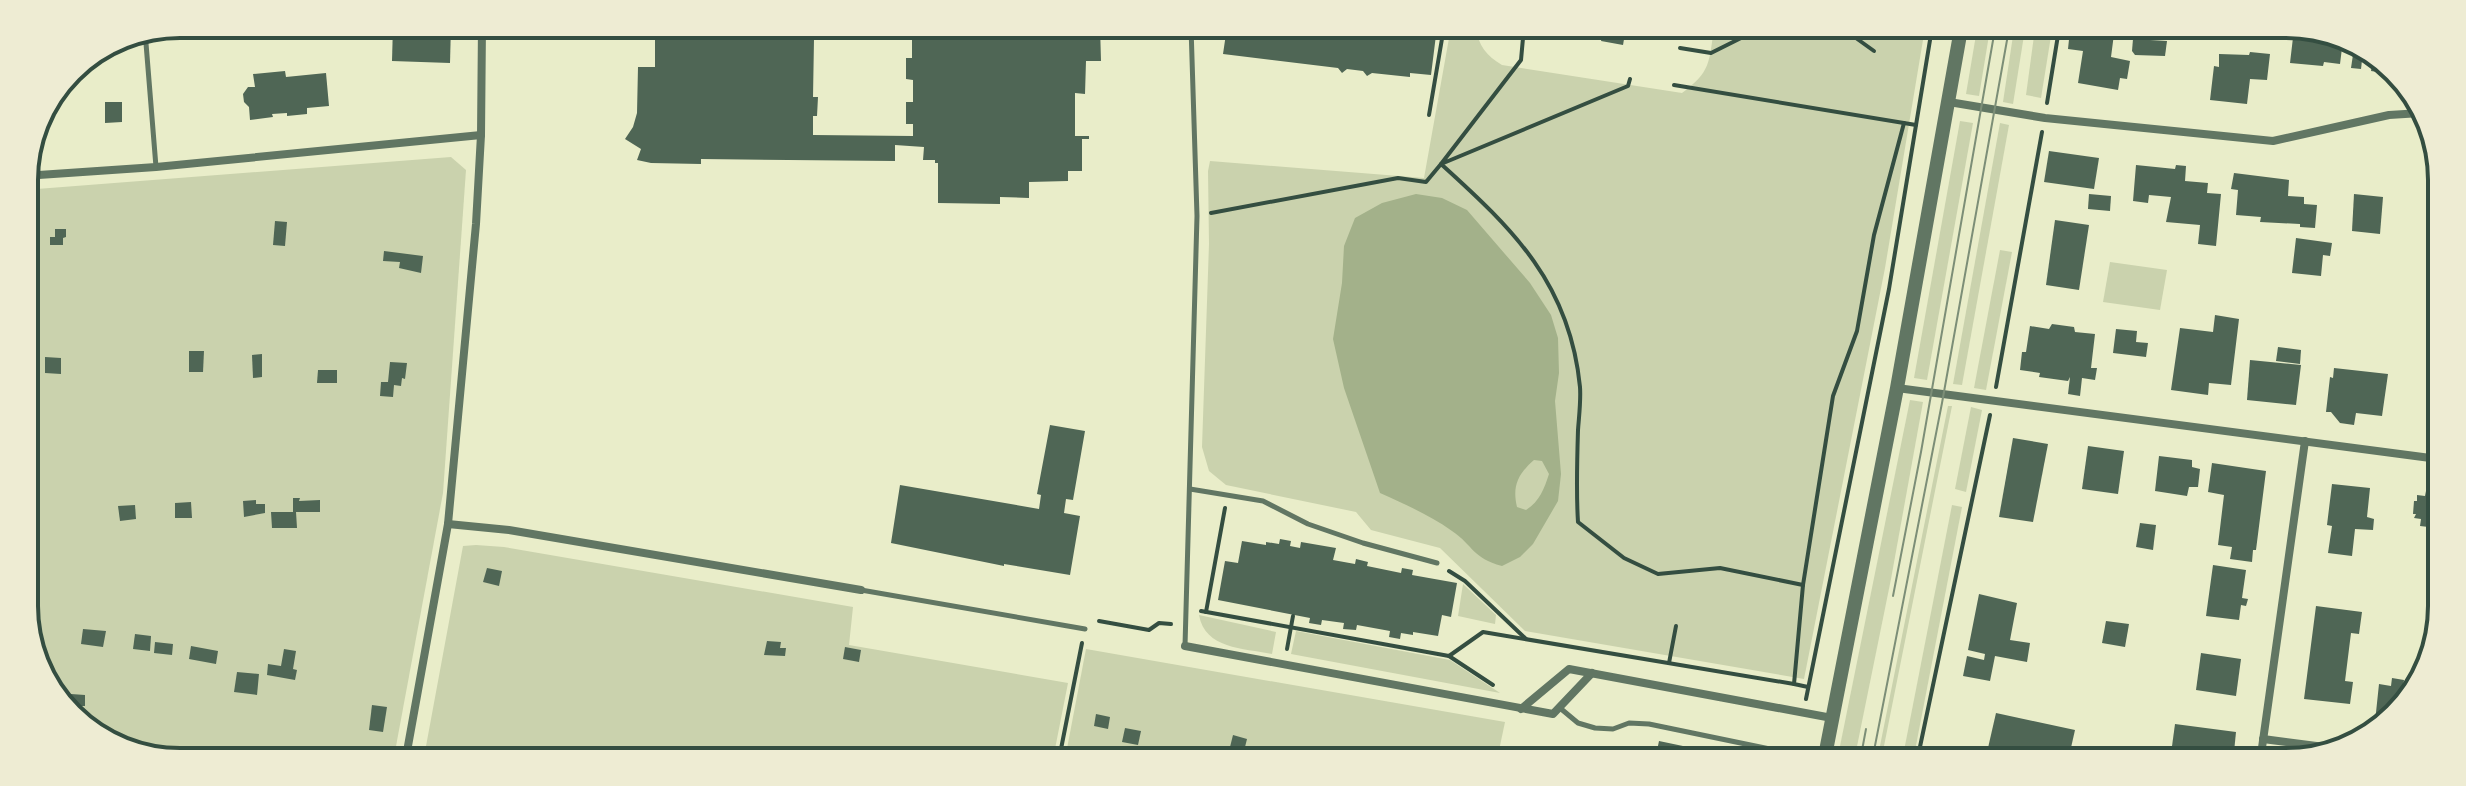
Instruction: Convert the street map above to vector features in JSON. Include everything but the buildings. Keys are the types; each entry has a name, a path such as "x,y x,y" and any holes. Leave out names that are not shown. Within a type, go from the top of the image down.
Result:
{"street":[{"path":"408,748 448,524 476,224 482,38"},
{"path":"1826,748 1897,388 1960,38"},
{"path":"1949,102 2045,118 2273,141 2389,115 2411,114"},
{"path":"38,175 156,167 481,135"},
{"path":"1897,388 2428,458"},
{"path":"2262,748 2305,441"},
{"path":"448,524 509,530 861,590"},
{"path":"1185,646 1553,714 1592,673"},
{"path":"1521,709 1569,669 1832,718"},
{"path":"2263,739 2312,745"}],"lane":[{"path":"1185,646 1197,216 1191,38"},
{"path":"146,42 156,167"},
{"path":"1190,489 1263,501 1308,524 1437,563"},
{"path":"861,590 1085,629"},
{"path":"1560,707 1578,723 1595,728 1613,729 1629,723 1649,724 1766,748"}],"path":[{"path":"1429,115 1442,38"},
{"path":"1197,216 1398,178 1426,182 1521,60 1523,38"},
{"path":"1680,48 1711,53 1741,38"},
{"path":"1856,38 1874,51"},
{"path":"1449,656 1483,632 1808,687 1889,289 1930,38"},
{"path":"1441,164 1628,86 1630,79"},
{"path":"1674,85 1916,125"},
{"path":"1794,684 1803,585 1833,396 1857,331 1874,235 1904,123"},
{"path":"1441,164 1492,210 1517,238 1548,281 1566,318 1580,388 1576,491 1578,522 1624,558 1658,574 1720,568 1803,585"},
{"path":"1206,612 1228,493"},
{"path":"1437,563 1465,581 1527,640"},
{"path":"1187,608 1449,656 1507,694 1505,706"},
{"path":"1287,646 1293,616"},
{"path":"1061,748 1087,619 1149,630 1159,623 1186,624"},
{"path":"1669,663 1676,626"}],"shaded area":[{"path":"1449,38 1479,38 1484,50 1502,65 1682,93 1704,72 1713,38 1923,38 1885,268 1804,679 1525,631 1440,548 1371,530 1356,512 1226,485 1209,471 1202,447 1210,161 1424,178"},
{"path":"1975,38 1989,38 1979,96 1966,94"},
{"path":"2013,38 2024,38 2013,104 2003,102"},
{"path":"2034,38 2051,38 2041,98 2026,95"},
{"path":"1960,121 1973,123 1927,380 1914,378"},
{"path":"2000,123 2009,125 1962,385 1953,384"},
{"path":"451,157 466,170 443,493 396,748 161,747 126,737 94,719 67,692 57,677 43,643 38,615 38,189"},
{"path":"1416,194 1442,198 1467,210 1530,283 1551,315 1558,338 1559,373 1555,401 1561,474 1558,501 1533,544 1520,557 1502,566 1479,555 1459,536 1435,520 1380,493 1344,388 1333,339 1344,246 1355,218 1382,203","holes":["1534,460 1542,461 1549,474 1541,494 1526,510 1517,507 1515,493 1520,475"]},
{"path":"2000,250 2012,252 1986,390 1974,388"},
{"path":"2110,262 2167,270 2160,310 2103,302"},
{"path":"1910,400 1923,402 1857,748 1840,748"},
{"path":"1948,406 1952,406 1884,748 1880,748"},
{"path":"1971,407 1982,410 1966,492 1955,489"},
{"path":"1952,505 1962,507 1916,748 1905,748"},
{"path":"463,546 504,547 853,607 849,645 1068,683 1055,748 426,748"},
{"path":"1463,584 1496,615 1495,624 1458,616"},
{"path":"1199,615 1276,632 1272,654 1217,641 1209,635"},
{"path":"1296,631 1450,660 1500,693 1291,654"},
{"path":"1086,649 1505,722 1500,748 1067,748"}],"tram line":[{"path":"1893,596 1993,38"},
{"path":"1875,748 1942,403 2007,38"},
{"path":"1862,748 1866,729"}]}
